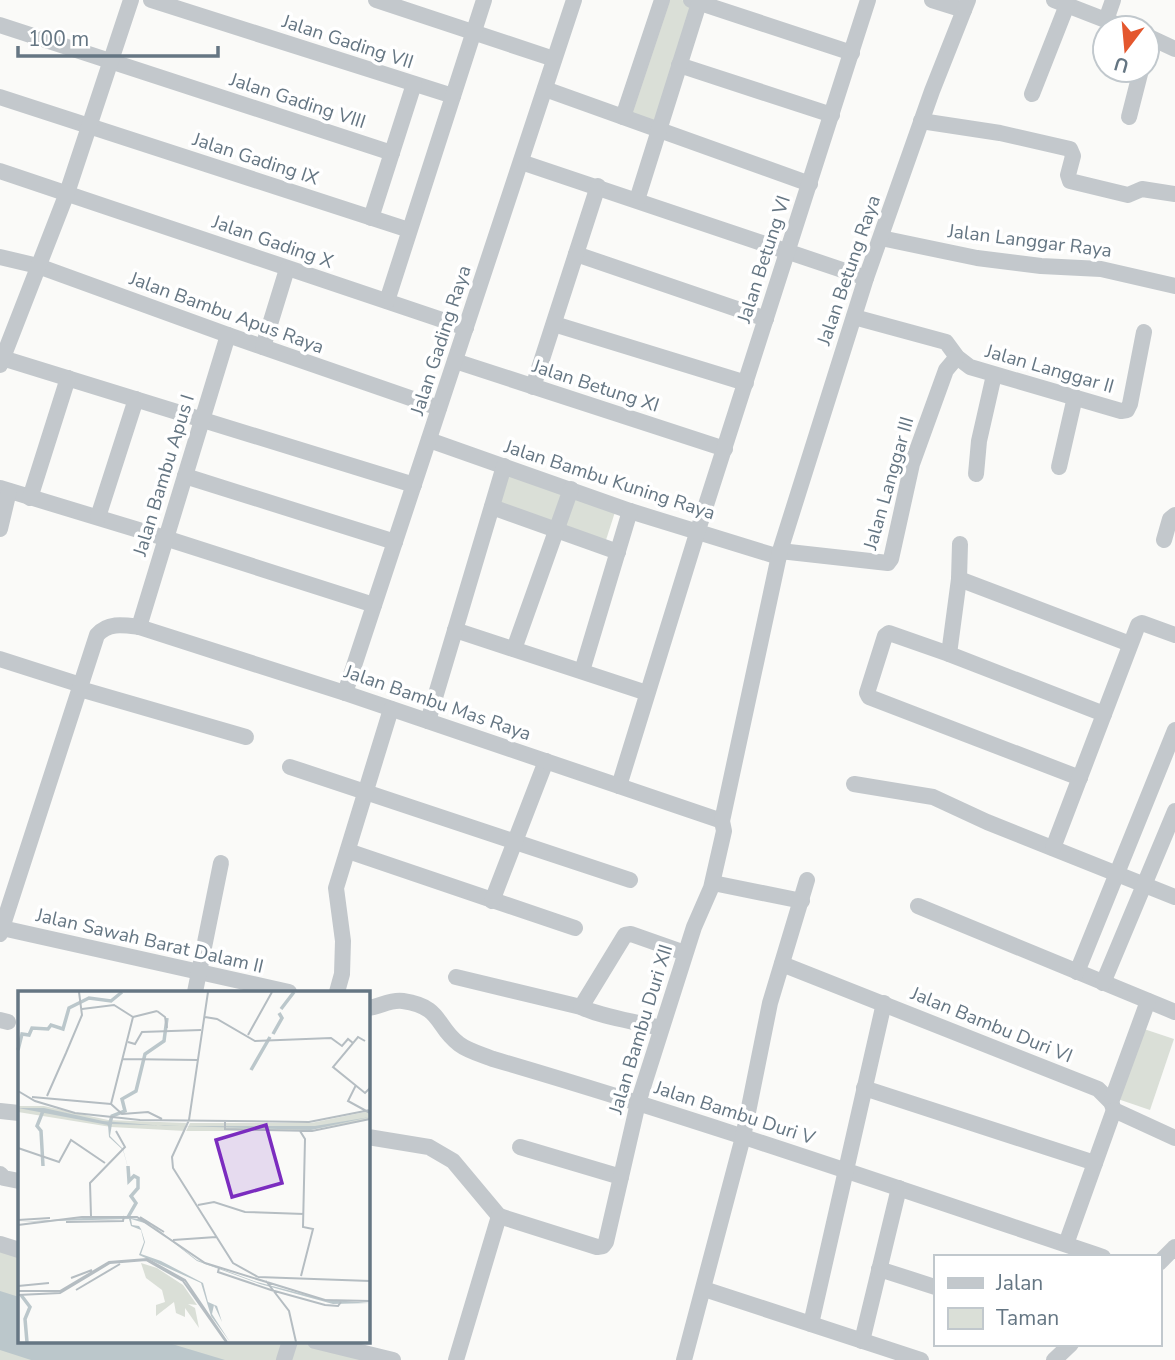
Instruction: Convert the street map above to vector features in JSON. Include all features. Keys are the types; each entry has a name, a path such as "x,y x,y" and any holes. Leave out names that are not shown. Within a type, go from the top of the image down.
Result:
{"street":[{"path":"131,0 67,193 1,361 68,378 414,485"},
{"name":"Jalan Gading VII","path":"151,0 453,96"},
{"path":"376,0 405,5 473,33 554,59"},
{"path":"387,301 484,0"},
{"name":"Jalan Gading Raya","path":"345,693 574,0"},
{"path":"623,117 662,0"},
{"name":"Jalan Betung VI","path":"619,786 868,0"},
{"path":"932,0 966,5"},
{"path":"637,200 679,65 695,1 852,53"},
{"path":"1032,94 1060,2 1091,14"},
{"name":"Jalan Betung Raya","path":"722,821 779,554 866,278 921,121 966,5"},
{"name":"Jalan Gading VIII","path":"0,25 392,153"},
{"path":"679,65 831,115"},
{"path":"371,218 414,84"},
{"path":"1129,117 1137,84"},
{"path":"545,89 810,184"},
{"name":"Jalan Gading IX","path":"0,97 409,230"},
{"path":"921,121 1000,133 1070,149 1073,156 1068,177 1070,181 1128,195 1142,189 1175,194"},
{"path":"521,162 866,278"},
{"name":"Jalan Gading X","path":"0,171 466,328"},
{"path":"533,387 598,186"},
{"name":"Jalan Langgar Raya","path":"881,238 977,258 1041,266 1101,269 1175,286"},
{"path":"576,254 766,319"},
{"name":"Jalan Bambu Apus Raya","path":"0,257 38,266 439,408"},
{"path":"263,347 287,269"},
{"name":"Jalan Langgar II","path":"854,317 947,342 957,357 970,367 1121,411 1127,410 1130,404 1144,332"},
{"path":"554,324 746,383"},
{"name":"Jalan Bambu Apus I","path":"139,627 228,335"},
{"name":"Jalan Langgar III","path":"779,554 888,563 912,464 946,370 957,357"},
{"name":"Jalan Betung XI","path":"455,361 725,449"},
{"path":"976,474 979,441 994,374"},
{"path":"30,498 68,378"},
{"path":"1059,467 1075,397"},
{"path":"98,517 136,399"},
{"name":"Jalan Bambu Kuning Raya","path":"429,440 631,511 779,554"},
{"path":"428,721 504,466"},
{"path":"185,476 395,542"},
{"path":"0,528 5,489 374,605"},
{"path":"514,649 571,489"},
{"path":"492,507 618,552"},
{"path":"582,671 631,511"},
{"path":"1164,540 1170,519 1175,515"},
{"path":"949,654 959,579 960,544"},
{"path":"959,579 1130,645"},
{"path":"1053,848 1138,625 1142,623 1175,635"},
{"path":"1,931 100,631 116,625 139,627"},
{"name":"Jalan Bambu Mas Raya","path":"139,627 345,693 722,821"},
{"path":"455,630 647,693"},
{"path":"1080,778 867,695 887,634 949,654 1104,714"},
{"path":"1,662 246,737"},
{"path":"337,991 342,974 344,942 336,888 391,709"},
{"path":"1077,972 1175,730"},
{"path":"492,901 546,761"},
{"path":"290,766 630,880"},
{"path":"855,784 933,797 986,822 1175,897"},
{"path":"1103,983 1174,818"},
{"name":"Jalan Bambu Duri XII","path":"499,1216 597,1247 606,1242 638,1103 660,1028 685,953 713,883 724,831 722,821"},
{"path":"348,851 575,928"},
{"path":"195,991 221,863"},
{"path":"684,1360 743,1137 770,1003 807,880"},
{"path":"713,883 802,901"},
{"path":"918,906 1175,1012"},
{"name":"Jalan Sawah Barat Dalam II","path":"1,931 284,991"},
{"path":"581,1007 625,935 631,934 685,953"},
{"name":"Jalan Bambu Duri VI","path":"782,964 1098,1089 1113,1106 1175,1138"},
{"path":"456,977 581,1007 594,1014 628,1019 660,1028"},
{"name":"Jalan Bambu Duri V","path":"369,1007 401,1000 418,1005 433,1012 461,1046 492,1058 845,1170 1097,1255"},
{"path":"1066,1244 1148,1001"},
{"path":"811,1324 884,1003"},
{"path":"864,1088 1095,1163"},
{"path":"0,1111 18,1113"},
{"path":"369,1138 429,1147 453,1161 499,1216 456,1360"},
{"path":"520,1147 621,1177"},
{"path":"0,1174 4,1178 18,1181"},
{"path":"862,1341 899,1188"},
{"path":"0,1244 18,1250"},
{"path":"1161,1261 1175,1247"},
{"path":"879,1269 934,1287"},
{"path":"704,1289 921,1360"},
{"path":"318,1342 393,1360"},
{"path":"1054,1360 1068,1346"}],"green space":[{"path":"664,0 682,0 696,4 660,122 626,112"},
{"path":"510,474 615,512 606,540 496,503"},
{"path":"1132,1025 1174,1039 1150,1110 1109,1096"},
{"path":"0,1244 18,1250 18,1342 319,1342 393,1360 0,1360"}],"shaded area":[{"path":"0,1291 18,1297 18,1342 165,1342 225,1360 31,1360 0,1350"}]}
